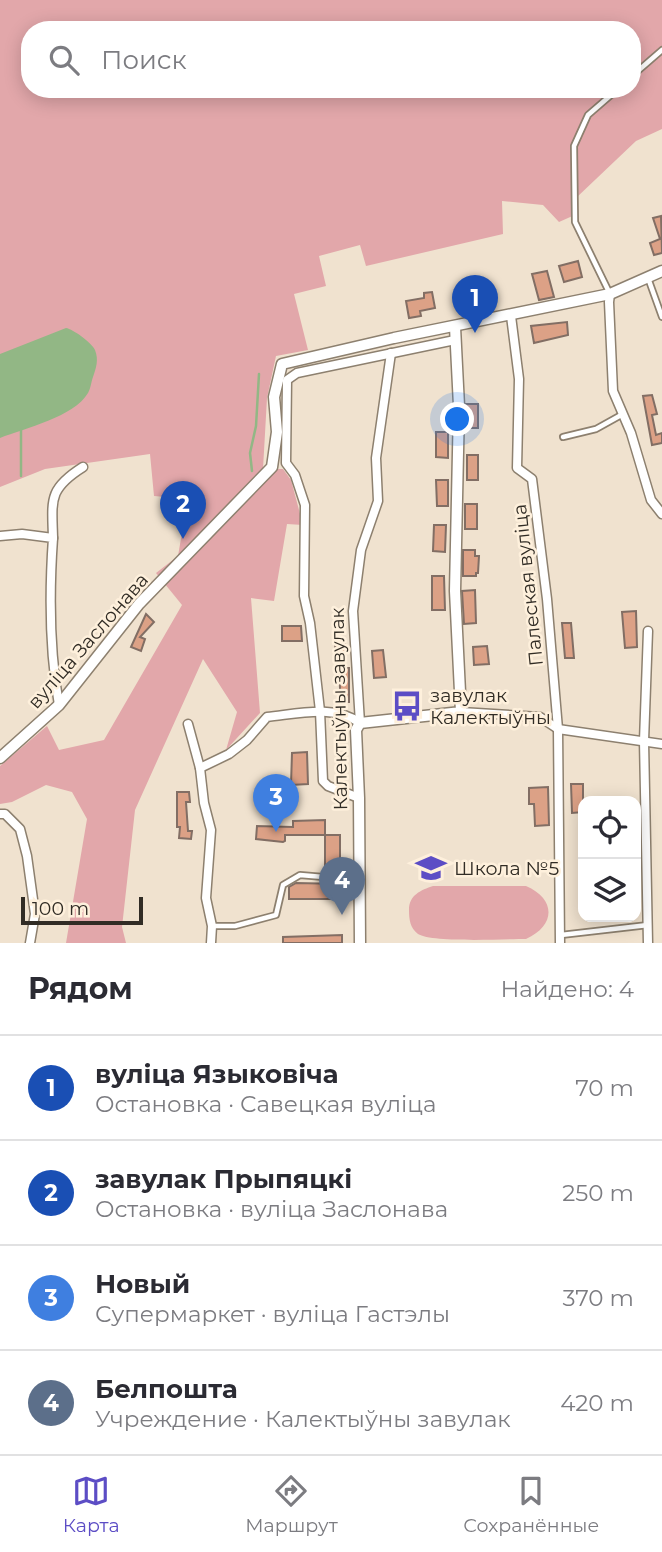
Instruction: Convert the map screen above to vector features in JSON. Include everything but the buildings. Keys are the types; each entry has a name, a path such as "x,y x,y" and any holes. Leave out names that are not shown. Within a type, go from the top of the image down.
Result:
{"street":[{"path":"461,712 455,591 459,406 455,327 610,294 662,271"},
{"path":"610,294 608,302 613,391 631,433 651,500 662,514"},
{"name":"Палеская вуліца","path":"511,316 519,379 517,468 532,479 547,599 558,729 560,939"},
{"name":"вуліца Заслонава","path":"0,758 59,705 139,604 272,467 276,432 274,397 282,364 455,327"},
{"path":"359,798 328,786 323,781 320,711 310,623 304,596 305,505 295,475 286,463 287,380 297,373 455,340"},
{"name":"Калектыўны завулак","path":"360,943 356,730 360,723 353,611 361,550 379,501 376,458 391,353"},
{"path":"59,705 52,667 49,602 52,503 59,485 83,467"},
{"path":"0,536 22,534 53,538"},
{"path":"648,631 644,741 648,943"},
{"path":"200,768 229,754 247,740 267,718 320,711 352,717 360,723 461,712 540,718 558,729 662,744"},
{"path":"188,724 200,768 204,803 211,830 206,898 212,926 211,943"},
{"path":"0,814 5,814 20,829 27,856 35,914 30,943"}],"lane":[{"path":"641,68 662,50"},
{"path":"608,98 588,115 574,146 575,222 610,294"},
{"path":"648,278 662,317"},
{"path":"563,437 596,429 623,414"},
{"path":"212,926 235,926 275,915 283,885 299,875 360,880"},
{"path":"560,939 648,925"}],"shaded area":[{"path":"0,0 662,0 662,129 636,141 576,198 577,214 559,222 543,205 502,201 503,234 366,266 360,245 319,256 326,286 294,294 308,350 276,356 267,398 263,469 283,469 291,480 303,525 287,524 274,601 251,598 260,713 226,750 237,712 203,659 135,810 122,927 126,943 66,943 87,819 72,792 46,785 12,802 0,804 0,766 47,726 59,750 104,740 182,605 156,573 178,556 185,515 179,513 180,506 176,504 176,498 154,496 150,454 45,469 0,487"},
{"path":"66,328 82,337 95,350 97,364 88,393 72,409 61,415 0,438 0,354"},
{"path":"433,886 526,886 543,898 547,905 547,920 543,927 526,939 453,940 426,937 415,932 412,926 409,917 410,905 416,894"}],"waterway":[{"path":"252,471 250,453 256,426 259,374"},
{"path":"21,430 21,476"}],"place":[{"name":"вуліца Языковіча","path":"475,333"},
{"name":"завулак Прыпяцкі","path":"183,539"},
{"name":"завулак Калектыўны","path":"407,706"},
{"name":"Новый","path":"276,832"},
{"name":"Школа №5","path":"431,868"},
{"name":"Белпошта","path":"342,915"}]}
